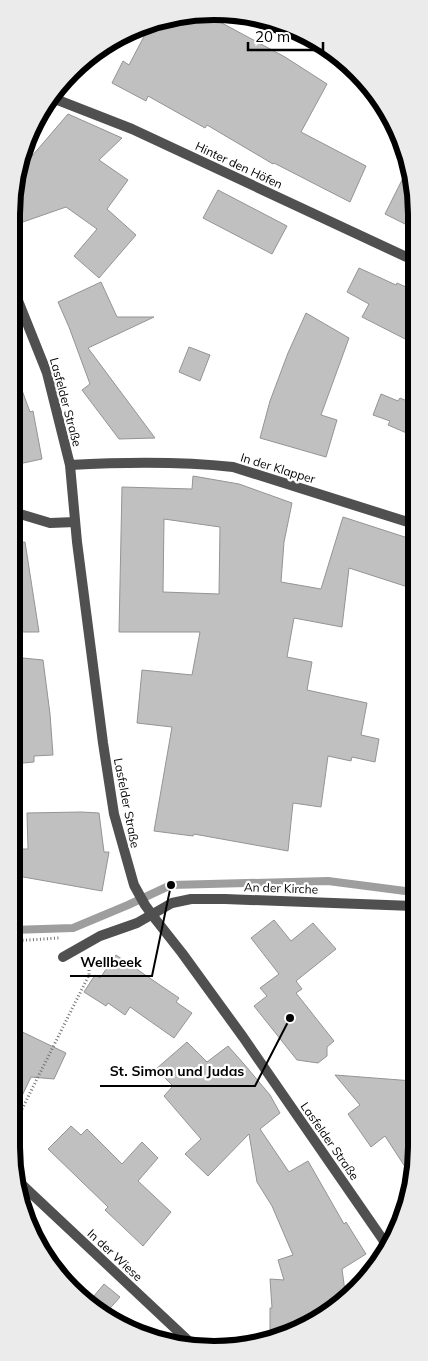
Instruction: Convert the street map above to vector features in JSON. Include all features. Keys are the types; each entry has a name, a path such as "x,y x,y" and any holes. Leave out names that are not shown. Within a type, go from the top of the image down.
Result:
{"street":[{"name":"Hinter den Höfen","path":"57,100 132,130 408,258"},
{"name":"Lasfelder Straße","path":"20,305 47,373 70,465 75,522 114,814 134,885 151,914 243,1037 384,1241"},
{"name":"In der Klapper","path":"70,465 136,462 205,464 233,467 408,522"},
{"path":"20,514 50,523 75,522"},
{"name":"An der Kirche","path":"62,957 100,936 137,923 172,903 191,899 408,906"},
{"name":"In der Wiese","path":"25,1187 186,1339"}],"path":[{"path":"20,940 78,936 88,943 89,975 20,1113"}],"building":[{"path":"201,20 216,20 285,57 327,84 301,132 366,166 350,202 273,164 207,125 205,128 148,96 146,101 112,83 123,61 129,65 146,32 176,24"},
{"path":"68,114 122,138 99,160 128,180 107,209 136,235 99,278 74,256 97,229 66,207 20,223 20,201 30,152 32,156"},
{"path":"404,176 408,201 408,226 385,214"},
{"path":"218,190 287,226 272,254 203,218"},
{"path":"359,268 396,285 397,283 408,288 408,340 362,317 369,304 347,292"},
{"path":"101,282 117,317 154,317 88,348 155,438 119,439 82,390 90,384 58,302"},
{"path":"306,313 349,338 321,415 337,420 326,457 260,438 270,401 288,353"},
{"path":"189,347 210,355 200,381 179,372"},
{"path":"20,385 30,412 33,411 42,459 20,464"},
{"path":"381,394 398,401 400,398 408,401 408,434 388,425 390,421 373,415"},
{"path":"193,476 239,484 292,503 284,542 281,582 321,589 343,517 408,538 408,587 349,568 342,627 294,618 287,657 312,662 307,690 367,703 361,735 379,739 375,762 352,757 351,761 328,756 321,807 293,803 288,851 194,834 193,836 154,831 172,727 137,723 142,670 192,675 200,632 119,632 122,487 192,489","holes":["164,519 220,527 219,594 163,592"]},
{"path":"20,542 25,542 39,632 20,632"},
{"path":"20,658 43,660 53,755 34,756 34,762 20,763"},
{"path":"27,813 99,813 104,852 109,852 102,891 20,876 20,849 28,849"},
{"path":"274,920 291,941 313,923 336,949 296,981 302,989 296,993 334,1041 327,1047 327,1056 318,1063 297,1060 254,1006 267,996 260,988 279,974 251,938"},
{"path":"116,955 179,998 176,1002 192,1013 174,1038 130,1007 125,1015 108,1003 106,1006 84,992 95,975 100,978"},
{"path":"20,1031 66,1053 54,1079 31,1077 20,1100"},
{"path":"187,1042 207,1062 228,1046 270,1095 280,1113 260,1129 289,1172 308,1161 344,1224 346,1222 366,1254 342,1269 345,1290 332,1301 300,1321 277,1331 270,1330 270,1308 272,1308 270,1279 284,1280 278,1260 293,1255 272,1206 257,1182 249,1134 208,1176 185,1154 201,1139 164,1096 173,1086 156,1069"},
{"path":"335,1075 408,1081 406,1169 385,1136 371,1147 348,1114 360,1105"},
{"path":"71,1126 81,1135 87,1129 122,1164 142,1142 158,1158 138,1181 171,1212 143,1246 105,1210 108,1207 48,1149"},
{"path":"104,1284 120,1297 109,1310 92,1298"}],"waterway":[{"path":"20,930 73,928 171,885 328,881 408,891"}],"place":[{"name":"Wellbeek","path":"171,885"},
{"name":"St. Simon und Judas","path":"290,1018"}]}
